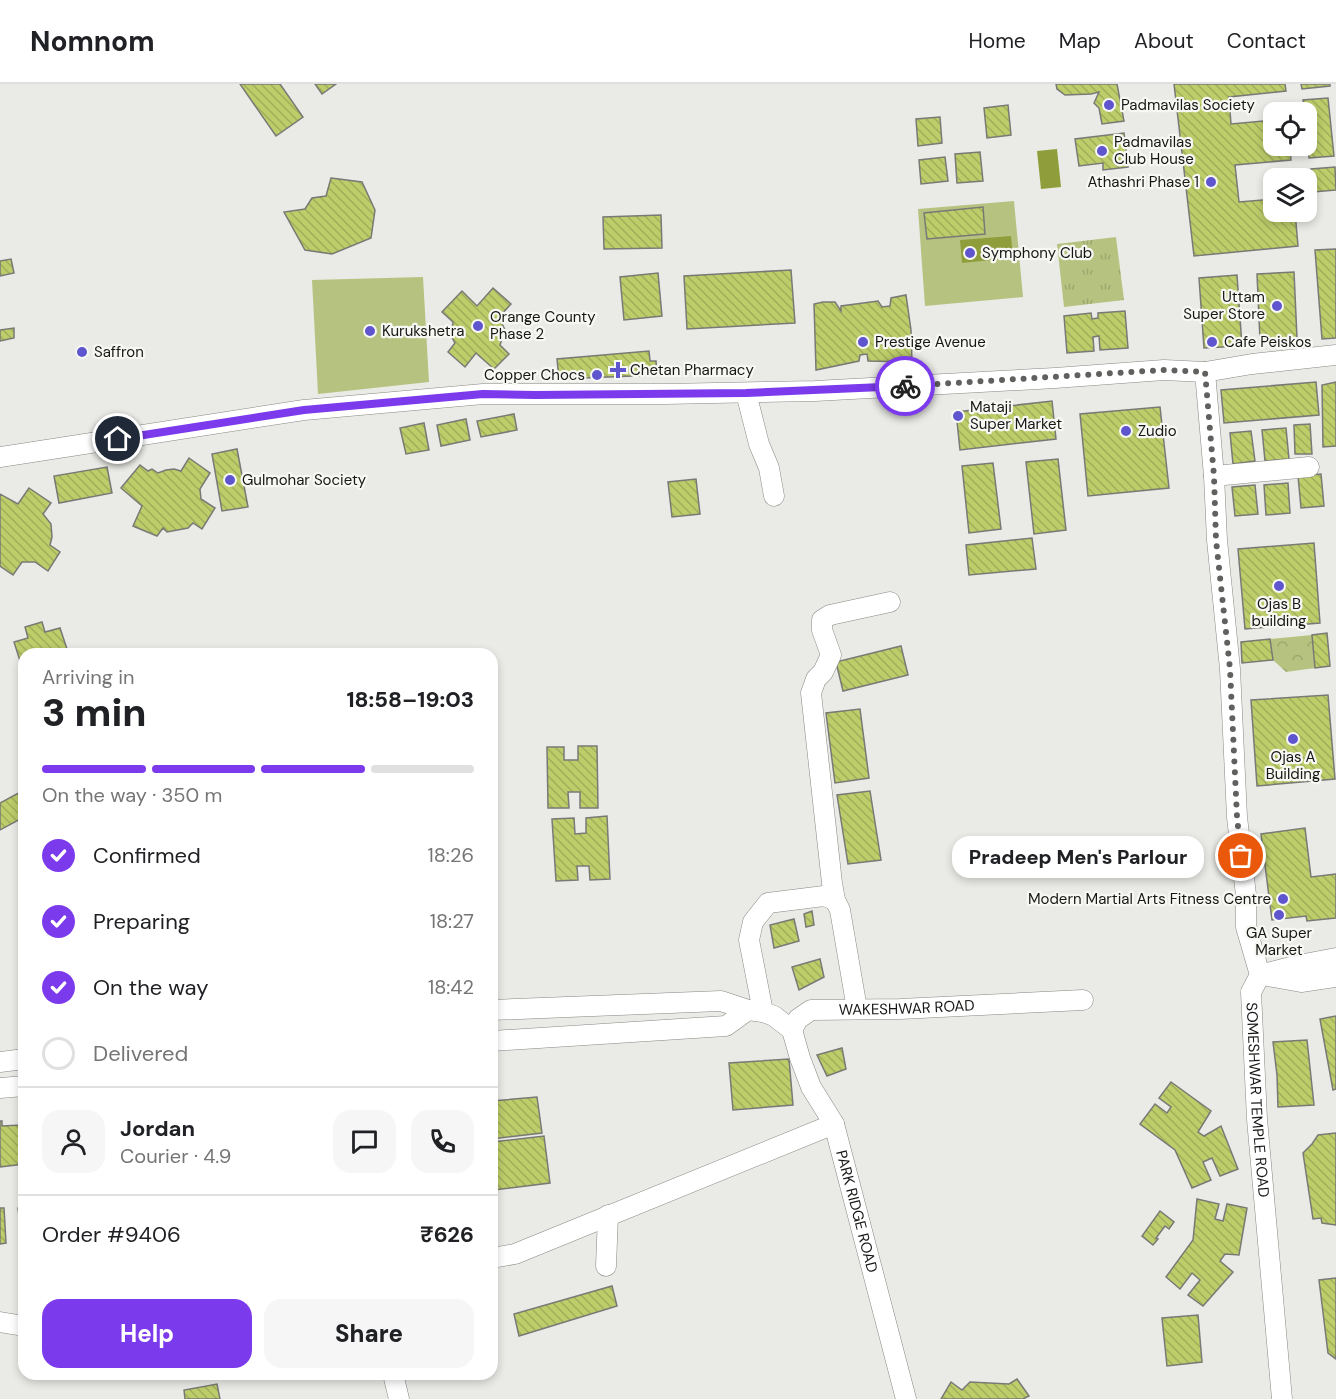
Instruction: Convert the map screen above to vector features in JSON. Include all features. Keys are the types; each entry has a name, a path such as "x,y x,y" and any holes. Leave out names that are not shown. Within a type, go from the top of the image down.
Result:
{"street":[{"path":"0,457 304,410 483,394 746,393 914,386 1164,370 1205,372 1252,364 1336,355"},
{"path":"1205,372 1214,476 1216,540 1230,669 1237,817 1246,895 1246,927 1260,975"},
{"path":"746,393 759,444 769,468 774,496"},
{"path":"1214,476 1309,467"},
{"path":"857,1010 840,910 835,900 811,693 816,678 823,672 831,655 822,630 822,620 830,615 890,602"},
{"path":"755,1011 749,939 753,922 768,903 824,896 835,900"},
{"path":"1260,975 1336,958"},
{"path":"1260,975 1302,982 1336,978"},
{"name":"SOMESHWAR TEMPLE ROAD","path":"1260,975 1251,992 1257,1119 1282,1399"},
{"name":"WAKESHWAR ROAD","path":"792,1030 798,1019 811,1010 900,1009 1083,1000"},
{"path":"498,1010 720,1001 774,1016 792,1030"},
{"path":"530,1008 532,1038"},
{"path":"498,1041 726,1026 755,1011"},
{"name":"PARK RIDGE ROAD","path":"792,1030 811,1087 834,1124 906,1399"},
{"path":"0,1062 18,1060"},
{"path":"0,1088 18,1086"},
{"path":"498,1257 515,1254 834,1124"},
{"path":"606,1266 608,1215"},
{"path":"0,1322 18,1325"},
{"path":"394,1380 399,1399"}],"green space":[{"name":"Symphony Club","path":"1014,201 1023,297 925,306 918,209"},
{"path":"1116,237 1124,300 1064,307 1057,244"},
{"name":"Kurukshetra","path":"423,277 429,382 318,394 312,280"},
{"path":"1312,635 1315,668 1286,672 1273,660 1270,639"}],"shaded area":[{"path":"1057,149 1061,187 1041,189 1037,151"},
{"path":"1011,236 1013,258 962,263 960,240"}],"building":[{"path":"240,84 280,84 303,117 276,136"},
{"path":"315,84 336,84 322,94"},
{"name":"Padmavilas Society","path":"1056,84 1117,84 1124,121 1102,124 1099,108 1094,103 1099,92 1065,95 1057,89"},
{"name":"Athashri Phase 1","path":"1174,84 1285,84 1286,91 1229,97 1231,124 1263,121 1263,156 1291,156 1291,160 1235,165 1239,202 1263,200 1263,222 1296,222 1298,246 1194,256"},
{"path":"1301,84 1330,84 1330,86 1302,89"},
{"path":"1328,98 1334,156 1309,158 1309,156 1317,156 1317,102 1303,102 1303,100"},
{"path":"1008,105 1011,135 987,138 984,108"},
{"path":"940,117 942,143 918,146 916,119"},
{"name":"Padmavilas Club House","path":"1124,133 1128,167 1103,170 1103,163 1079,166 1075,139"},
{"path":"980,152 983,181 957,183 955,154"},
{"path":"945,157 948,181 921,184 919,160"},
{"path":"1335,167 1336,190 1317,192 1317,168"},
{"path":"331,178 362,182 375,210 371,238 332,254 305,250 284,212 305,209 312,198 326,196"},
{"path":"983,207 985,234 927,239 924,213"},
{"path":"661,215 662,248 604,249 603,217"},
{"path":"1336,249 1336,338 1322,339 1315,250"},
{"path":"11,259 14,273 0,276 0,261"},
{"path":"791,270 795,323 687,329 684,276"},
{"name":"Uttam Super Store","path":"1294,272 1297,338 1260,340 1257,274"},
{"path":"658,273 662,316 624,320 620,277"},
{"path":"1237,275 1242,346 1204,348 1199,278"},
{"name":"Orange County Phase 2","path":"493,288 511,304 499,317 505,330 500,345 509,354 494,369 476,353 465,367 448,352 455,343 451,336 453,322 442,312 462,291 477,306"},
{"name":"Prestige Avenue","path":"906,295 911,330 912,362 868,361 867,354 860,355 859,361 816,370 814,304 835,302 841,311 841,306 878,301 882,307 890,306 891,298"},
{"path":"1125,311 1128,348 1100,350 1099,336 1093,337 1094,351 1067,353 1064,316 1091,313 1092,319 1098,318 1098,313"},
{"path":"14,328 14,338 0,341 0,330"},
{"path":"649,351 650,361 656,361 657,375 559,379 557,359"},
{"path":"1316,382 1319,415 1224,423 1221,390"},
{"path":"1336,382 1336,446 1323,447 1322,385"},
{"path":"1052,401 1056,439 960,450 956,412"},
{"path":"1160,407 1169,488 1088,496 1080,414"},
{"path":"514,414 517,430 481,437 477,421"},
{"path":"466,419 470,440 441,446 437,425"},
{"path":"424,423 429,450 406,454 400,428"},
{"path":"1310,424 1312,454 1295,454 1294,425"},
{"path":"1286,428 1289,459 1265,461 1262,430"},
{"path":"1251,431 1255,461 1233,464 1230,433"},
{"name":"Gulmohar Society","path":"237,449 248,507 222,511 212,454"},
{"path":"189,458 210,473 200,489 201,499 215,508 202,529 193,523 188,528 167,532 163,528 157,536 133,526 142,506 121,488 140,465 148,471 152,469 158,473 174,469 181,471"},
{"path":"1058,459 1066,530 1034,534 1026,462"},
{"path":"993,463 1001,529 969,533 962,466"},
{"path":"107,467 112,493 59,503 54,476"},
{"path":"1321,474 1324,506 1301,508 1298,476"},
{"path":"696,479 700,514 672,517 668,482"},
{"path":"1288,483 1290,513 1266,515 1264,485"},
{"path":"1255,485 1258,514 1235,516 1232,487"},
{"path":"29,488 51,503 43,514 51,524 50,545 60,552 48,571 35,562 22,562 13,575 0,566 0,494 18,504"},
{"path":"1032,538 1036,569 969,575 966,545"},
{"name":"Ojas B building","path":"1314,543 1320,623 1245,629 1238,549"},
{"path":"42,622 45,632 60,628 67,648 18,648 18,654 14,642 28,638 25,627"},
{"path":"1327,633 1330,666 1315,668 1312,635"},
{"path":"1270,639 1273,660 1242,663 1241,642"},
{"path":"901,646 908,675 843,691 836,662"},
{"name":"Ojas A Building","path":"1328,695 1335,779 1257,786 1251,700"},
{"path":"860,709 869,778 835,783 826,713"},
{"path":"578,746 597,746 598,808 580,808 580,792 568,792 569,808 548,808 547,747 564,747 564,760 578,760"},
{"path":"870,791 881,860 848,864 837,795"},
{"path":"18,793 18,820 0,830 0,803"},
{"path":"607,816 610,879 590,880 589,866 577,866 578,880 556,881 552,819 574,818 575,834 586,833 586,818"},
{"path":"1305,828 1311,877 1336,874 1336,918 1307,921 1306,916 1272,920 1261,834"},
{"path":"812,911 814,925 806,927 804,914"},
{"path":"794,919 799,941 774,948 770,925"},
{"path":"820,959 824,977 799,990 792,967"},
{"path":"1336,1016 1336,1089 1333,1090 1320,1019"},
{"path":"1307,1040 1314,1105 1278,1107 1273,1042"},
{"path":"842,1048 846,1069 827,1076 817,1055"},
{"path":"789,1059 793,1105 733,1110 729,1063"},
{"path":"1171,1082 1211,1111 1198,1132 1204,1136 1221,1126 1238,1169 1220,1176 1212,1158 1203,1162 1211,1180 1192,1188 1175,1150 1140,1124 1155,1104 1167,1113 1171,1107 1159,1098"},
{"path":"537,1097 542,1133 498,1138 498,1100"},
{"path":"0,1121 2,1121 2,1126 18,1125 18,1165 0,1167"},
{"path":"1336,1133 1336,1225 1322,1223 1321,1218 1313,1219 1303,1153 1318,1135"},
{"path":"544,1136 550,1183 498,1190 498,1141"},
{"path":"1197,1199 1219,1204 1215,1219 1223,1221 1227,1204 1247,1208 1239,1255 1225,1254 1220,1261 1233,1272 1203,1306 1188,1295 1200,1280 1192,1273 1180,1289 1166,1277 1193,1240"},
{"path":"0,1208 4,1208 6,1243 0,1244"},
{"path":"1160,1211 1174,1222 1169,1229 1165,1226 1153,1245 1142,1236"},
{"path":"1336,1278 1336,1359 1328,1353 1319,1280"},
{"path":"612,1286 617,1306 519,1336 514,1314"},
{"path":"1198,1315 1202,1362 1167,1366 1162,1318"},
{"path":"1017,1379 1029,1396 1023,1399 941,1399 951,1382 962,1390 970,1382 1009,1384"},
{"path":"217,1384 220,1399 185,1399 184,1390"}],"way so far":[{"path":"905,386 1164,370 1205,372 1214,476 1216,540 1230,669 1241,856"}],"place":[{"name":"Padmavilas Society","path":"1109,105"},
{"name":"Padmavilas Club House","path":"1102,151"},
{"name":"Athashri Phase 1","path":"1211,182"},
{"name":"Symphony Club","path":"970,253"},
{"name":"Uttam Super Store","path":"1277,306"},
{"name":"Orange County Phase 2","path":"478,326"},
{"name":"Kurukshetra","path":"370,331"},
{"name":"Prestige Avenue","path":"863,342"},
{"name":"Cafe Peiskos","path":"1212,342"},
{"name":"Saffron","path":"82,352"},
{"name":"Chetan Pharmacy","path":"618,370"},
{"name":"Copper Chocs","path":"597,375"},
{"name":"Mataji Super Market","path":"958,416"},
{"name":"Zudio","path":"1126,431"},
{"name":"Gulmohar Society","path":"230,480"},
{"name":"Ojas B building","path":"1279,586"},
{"name":"Ojas A Building","path":"1293,739"},
{"name":"Pradeep Men's Parlour","path":"1241,856"},
{"name":"Modern Martial Arts Fitness Centre","path":"1283,899"},
{"name":"GA Super Market","path":"1279,915"}],"route":[{"path":"118,439 304,410 483,394 746,393 905,386"}]}
